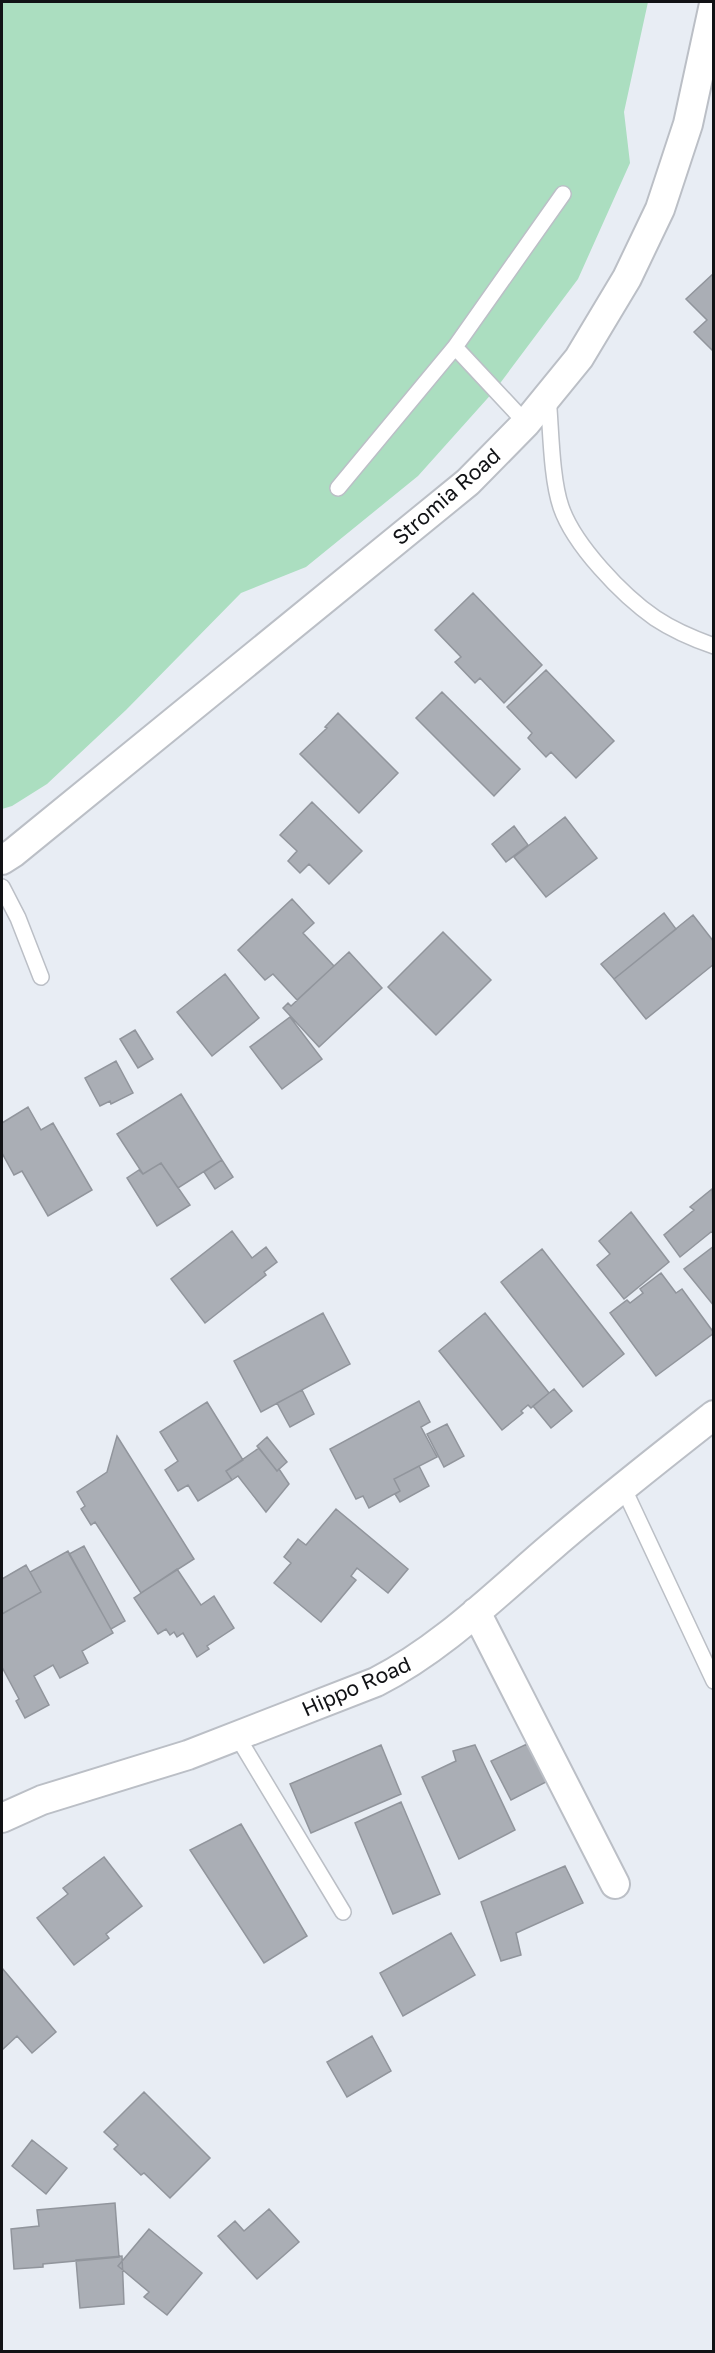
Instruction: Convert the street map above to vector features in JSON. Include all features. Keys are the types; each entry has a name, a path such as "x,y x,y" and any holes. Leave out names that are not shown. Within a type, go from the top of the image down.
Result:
{"street":[{"name":"Stromia Road","path":"2,860 468,482 526,423 579,358 627,278 660,209 688,124 714,4"},
{"name":"Hippo Road","path":"2,1818 42,1800 188,1755 386,1677 428,1652 623,1487 714,1415"},
{"path":"476,1612 615,1884"}],"lane":[{"path":"338,488 455,347 563,194"},
{"path":"455,347 526,423"},
{"path":"548,396 560,504 569,527 586,551 624,592 655,618 694,639 714,646"},
{"path":"2,887 18,918 40,977"},
{"path":"623,1487 714,1681"},
{"path":"237,1736 343,1912"}],"green space":[{"path":"2,2 648,2 624,112 630,163 578,279 495,390 418,476 306,567 241,593 126,710 47,784 12,806 2,809"}],"building":[{"path":"714,273 714,352 694,332 707,320 686,299"},
{"path":"473,593 542,665 504,703 480,678 475,683 455,662 461,657 435,630"},
{"path":"546,670 614,741 576,778 551,752 546,757 528,738 532,733 507,707"},
{"path":"442,692 520,769 494,796 416,718"},
{"path":"338,713 398,773 359,813 300,754 327,728 325,727"},
{"path":"312,802 362,851 329,884 309,864 300,873 288,861 297,851 280,835"},
{"path":"565,817 597,858 546,897 514,857"},
{"path":"514,826 528,845 506,862 492,844"},
{"path":"292,899 314,923 303,933 334,966 297,1000 273,974 265,980 238,950"},
{"path":"664,913 676,929 614,979 601,964"},
{"path":"693,915 714,942 714,964 646,1019 614,979"},
{"path":"443,932 491,980 436,1035 388,987"},
{"path":"349,952 382,988 319,1047 283,1008 288,1003 291,1006"},
{"path":"225,974 259,1018 212,1056 177,1012"},
{"path":"290,1017 322,1059 282,1089 250,1047"},
{"path":"135,1030 153,1059 138,1068 120,1039"},
{"path":"116,1061 133,1093 111,1104 110,1101 100,1106 85,1078"},
{"path":"181,1094 222,1160 178,1188 161,1163 143,1174 117,1134"},
{"path":"28,1107 41,1130 53,1123 92,1190 48,1216 22,1171 14,1175 2,1153 2,1123"},
{"path":"222,1160 233,1177 215,1189 204,1172"},
{"path":"161,1163 190,1205 157,1226 127,1178 139,1170 143,1174"},
{"path":"712,1189 714,1233 711,1232 680,1257 664,1235 694,1210 690,1207"},
{"path":"631,1212 669,1262 624,1299 597,1265 610,1254 599,1241"},
{"path":"232,1231 252,1258 266,1247 277,1262 264,1272 266,1275 205,1323 171,1279"},
{"path":"714,1246 714,1306 684,1269"},
{"path":"542,1249 624,1354 583,1387 501,1282"},
{"path":"661,1273 676,1293 682,1289 714,1333 656,1376 610,1313 627,1300 630,1303 643,1293 640,1289"},
{"path":"323,1313 350,1364 261,1412 234,1361"},
{"path":"485,1313 549,1393 531,1408 528,1405 521,1411 523,1413 502,1430 439,1351"},
{"path":"554,1389 572,1411 551,1428 533,1406"},
{"path":"302,1390 314,1414 290,1427 277,1403"},
{"path":"419,1401 430,1422 421,1427 437,1457 394,1479 400,1491 369,1508 363,1496 356,1499 330,1449"},
{"path":"207,1402 243,1460 226,1471 232,1480 198,1501 188,1485 178,1491 165,1470 178,1461 160,1432"},
{"path":"447,1424 464,1456 444,1467 427,1434"},
{"path":"117,1436 194,1559 141,1593 95,1522 91,1525 81,1509 85,1506 77,1492 107,1472"},
{"path":"267,1437 287,1462 277,1471 257,1446"},
{"path":"259,1448 277,1471 279,1469 289,1484 266,1512 238,1476 232,1480 226,1471"},
{"path":"419,1466 429,1486 400,1502 395,1494 400,1491 394,1479"},
{"path":"336,1509 408,1569 388,1593 357,1568 351,1576 356,1580 321,1622 274,1583 291,1563 284,1557 298,1539 306,1545"},
{"path":"84,1546 125,1621 111,1629 69,1554"},
{"path":"68,1551 113,1633 82,1651 88,1663 60,1678 53,1665 34,1676 49,1705 25,1718 16,1701 19,1699 2,1667 2,1614 41,1592 30,1572"},
{"path":"26,1565 41,1592 2,1614 2,1579"},
{"path":"177,1569 201,1605 214,1596 234,1628 207,1646 209,1649 197,1657 183,1633 177,1637 174,1632 170,1635 166,1629 158,1634 134,1598"},
{"path":"527,1744 546,1782 511,1800 491,1761"},
{"path":"381,1745 401,1794 311,1833 290,1784"},
{"path":"475,1745 515,1830 459,1859 422,1777 456,1761 453,1751"},
{"path":"401,1802 440,1894 393,1914 355,1823"},
{"path":"241,1824 307,1936 264,1963 190,1850"},
{"path":"104,1857 142,1906 106,1934 109,1938 74,1965 37,1918 68,1894 63,1888"},
{"path":"565,1866 583,1903 516,1933 521,1955 501,1961 481,1902"},
{"path":"451,1933 475,1975 403,2016 380,1973"},
{"path":"2,1968 56,2032 32,2053 17,2036 2,2050"},
{"path":"372,2036 391,2071 347,2097 327,2062"},
{"path":"144,2092 210,2158 170,2198 114,2149 118,2145 104,2132"},
{"path":"32,2140 67,2168 46,2194 12,2166"},
{"path":"115,2203 119,2257 14,2269 11,2229 39,2226 37,2210"},
{"path":"269,2209 299,2242 257,2279 218,2236 235,2221 244,2231"},
{"path":"149,2229 202,2273 167,2315 144,2297 149,2292 118,2266"},
{"path":"122,2256 124,2304 80,2308 76,2260"}]}
